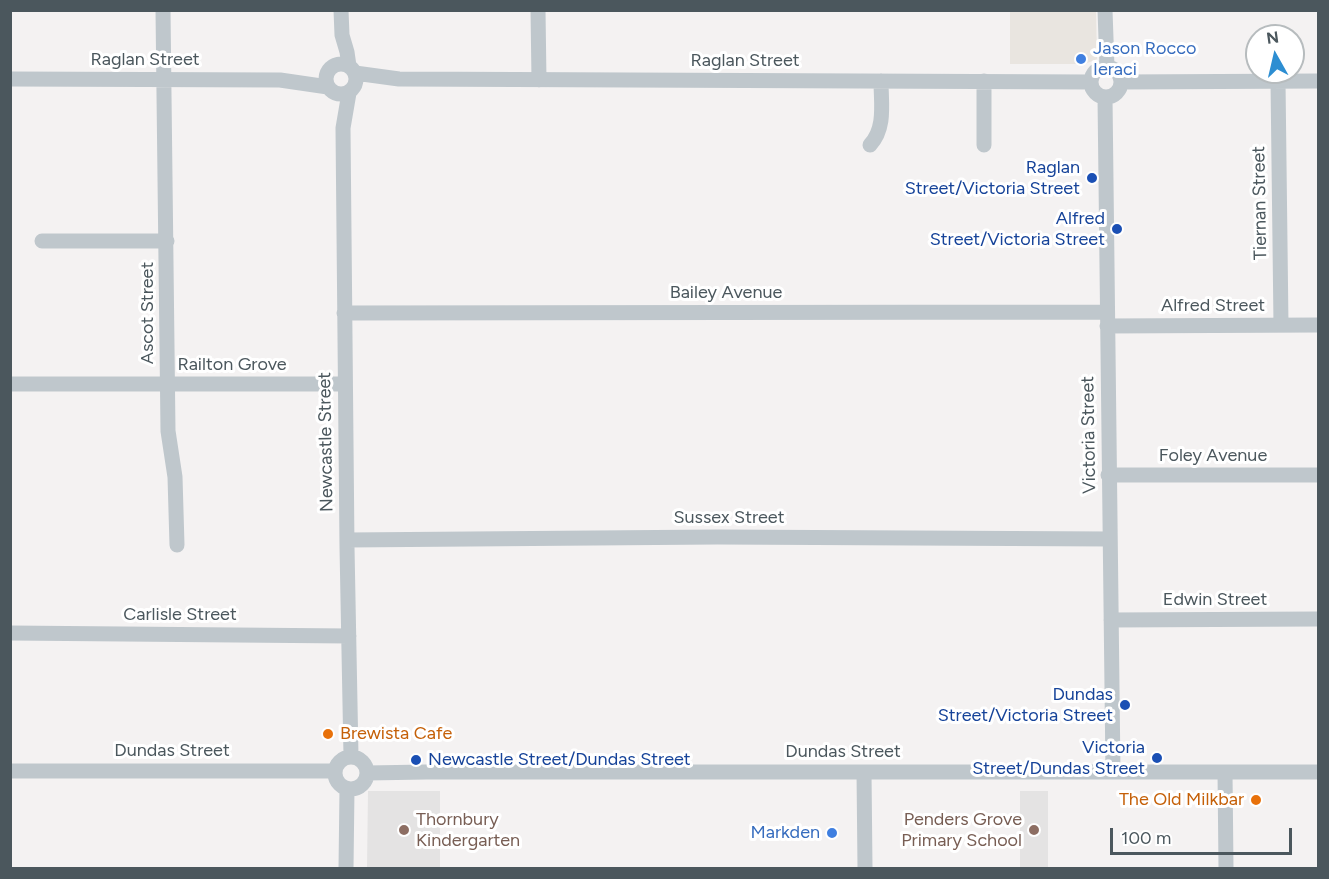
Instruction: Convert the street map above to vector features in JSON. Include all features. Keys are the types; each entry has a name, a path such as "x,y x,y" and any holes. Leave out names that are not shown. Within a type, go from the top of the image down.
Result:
{"street":[{"name":"Ascot Street","path":"163,10 168,431 175,477 177,545"},
{"name":"Newcastle Street","path":"341,10 342,35 347,52 341,80 351,756"},
{"path":"538,10 539,80"},
{"path":"1105,10 1107,67"},
{"path":"1107,67 1115,70 1121,82 1115,95 1105,98 1096,94 1091,82 1096,71 1107,67"},
{"name":"Raglan Street","path":"10,79 1091,82"},
{"path":"870,145 880,128 880,81"},
{"path":"984,81 984,145"},
{"path":"1121,82 1245,81"},
{"name":"Tiernan Street","path":"1278,84 1281,326"},
{"name":"Victoria Street","path":"1105,98 1113,772"},
{"path":"42,241 167,241"},
{"name":"Bailey Avenue","path":"344,313 1107,319"},
{"name":"Alfred Street","path":"1107,319 1281,326 1318,325"},
{"name":"Railton Grove","path":"10,384 345,384"},
{"name":"Foley Avenue","path":"1108,475 1318,475"},
{"name":"Sussex Street","path":"347,540 705,537 1110,539"},
{"name":"Edwin Street","path":"1111,620 1318,619"},
{"name":"Carlisle Street","path":"10,633 349,636"},
{"path":"351,756 361,760 367,768 361,786 347,789 339,784 334,771 342,759 351,756"},
{"name":"Dundas Street","path":"10,771 334,771"},
{"path":"1225,771 1226,868"},
{"name":"Dundas Street","path":"367,773 1318,771"},
{"path":"864,772 865,868"},
{"path":"346,868 347,789"}],"shaded area":[{"path":"1010,11 1096,11 1097,59 1085,64 1010,64"},
{"name":"Thornbury Kindergarten","path":"368,791 440,791 440,868 367,868"},
{"name":"Penders Grove Primary School","path":"1020,791 1048,791 1048,868 1020,868"}],"place":[{"name":"Jason Rocco Ieraci","path":"1081,59"},
{"name":"Raglan Street/Victoria Street","path":"1092,178"},
{"name":"Alfred Street/Victoria Street","path":"1117,229"},
{"name":"Dundas Street/Victoria Street","path":"1125,705"},
{"name":"Brewista Cafe","path":"328,734"},
{"name":"Victoria Street/Dundas Street","path":"1157,758"},
{"name":"Newcastle Street/Dundas Street","path":"416,760"},
{"name":"The Old Milkbar","path":"1256,800"},
{"name":"Thornbury Kindergarten","path":"404,830"},
{"name":"Penders Grove Primary School","path":"1034,830"},
{"name":"Markden","path":"832,833"}]}
